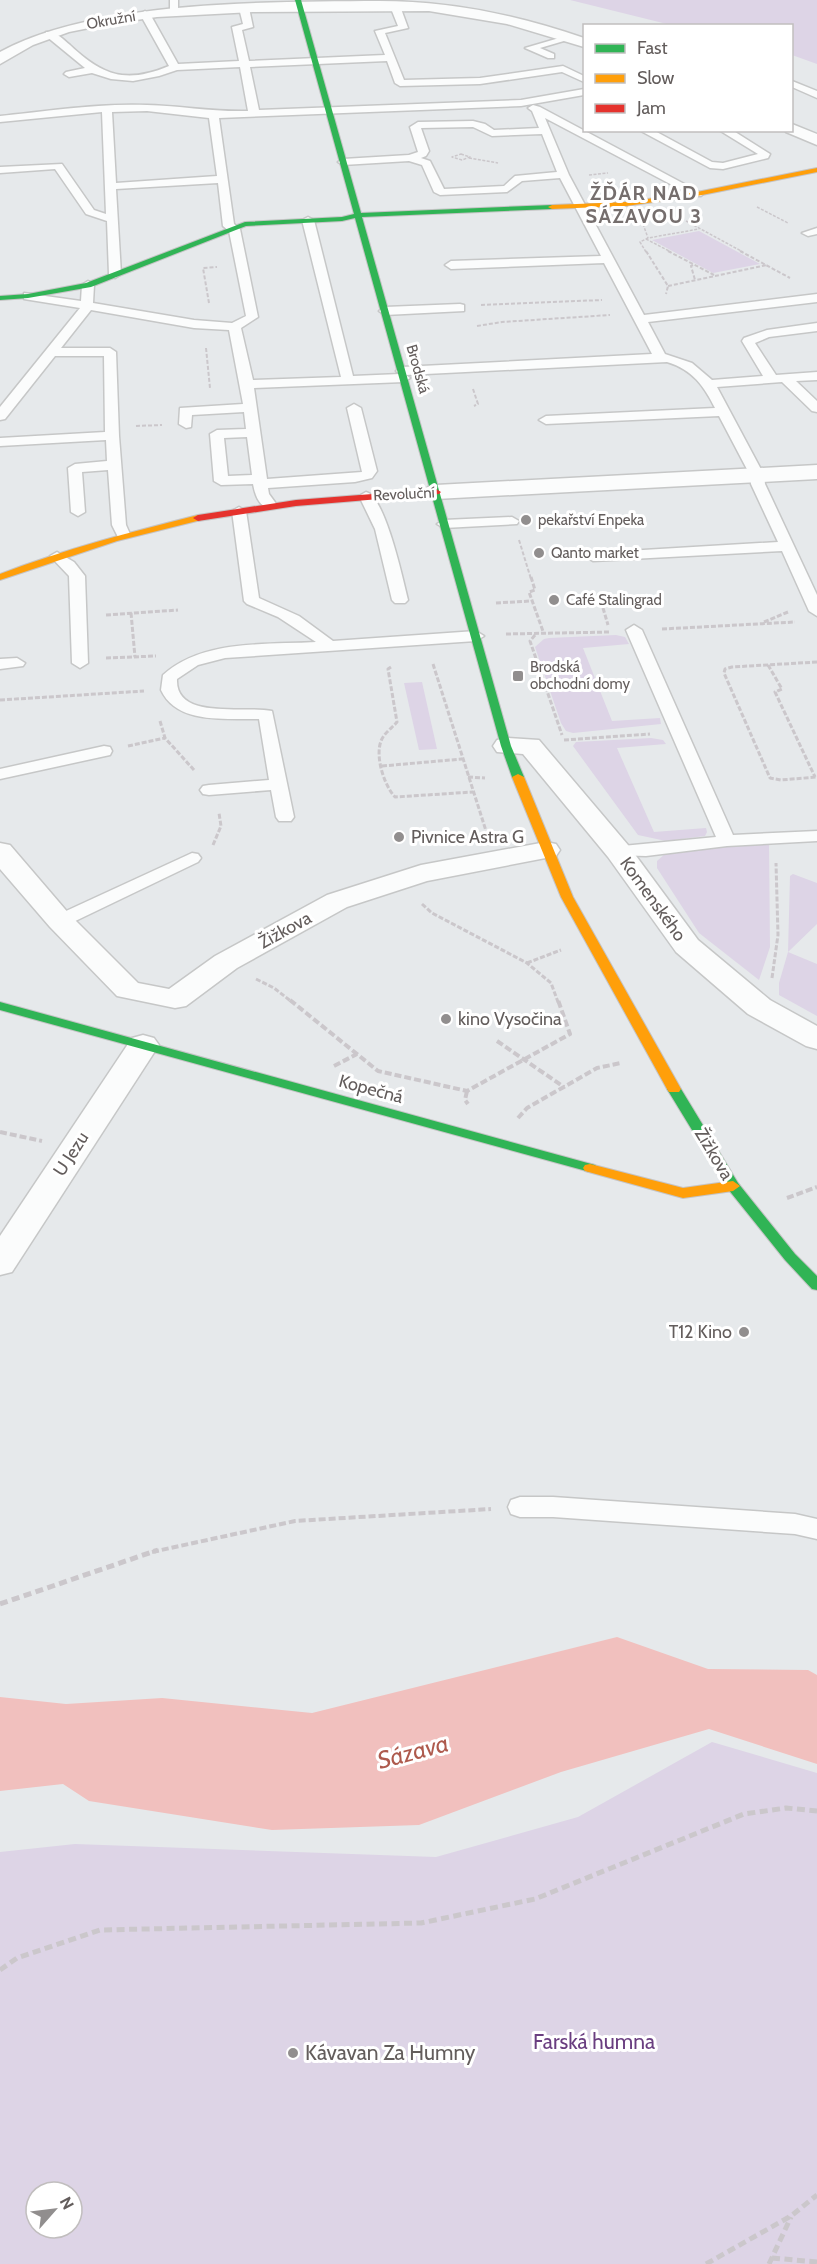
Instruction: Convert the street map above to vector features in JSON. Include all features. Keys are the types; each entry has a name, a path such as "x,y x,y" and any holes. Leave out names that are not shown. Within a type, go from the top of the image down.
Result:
{"main road":[{"name":"Brodská","path":"299,3 507,746"},
{"path":"0,298 28,296 88,285 245,224 358,215 626,204 697,194 817,170"},
{"name":"Revoluční","path":"0,577 123,534 239,511 270,505 436,492"},
{"name":"Žižkova","path":"507,746 546,850 622,1000 733,1186 790,1257 817,1285"},
{"name":"Kopečná","path":"0,1006 85,1023 143,1045 682,1193 733,1186"}],"street":[{"name":"Okružní","path":"0,59 18,47 49,34 97,22 145,14 174,5 244,8 299,3 428,7 489,16 583,42"},
{"path":"793,129 816,139"},
{"name":"Revoluční","path":"436,492 817,472"},
{"name":"Komenského","path":"507,746 530,746 618,851 687,946 759,1007 817,1039"},
{"name":"Žižkova","path":"0,851 60,921 128,990 175,999 226,962 337,901 421,874 546,850"},
{"name":"U Jezu","path":"0,1263 143,1045"}],"lane":[{"path":"395,6 403,28 380,31 400,83 480,81 563,69 583,78"},
{"path":"244,8 248,27 237,27 254,113"},
{"path":"145,14 175,67"},
{"path":"49,34 93,70 108,75 128,77 162,73 175,67 390,58"},
{"path":"551,56 530,48 569,38"},
{"path":"69,74 93,70"},
{"path":"793,84 817,95"},
{"path":"0,119 107,109 147,108 214,115 521,103 583,92"},
{"path":"521,103 697,194"},
{"path":"425,107 433,125"},
{"path":"107,109 113,186 115,274"},
{"path":"536,109 564,175 660,357"},
{"path":"182,336 234,327 252,316 234,229 229,226 214,115"},
{"path":"343,162 410,158 422,154 424,151 415,127 473,124 482,126 492,134 546,131"},
{"path":"648,132 710,165 723,166 764,156 765,154 755,146 728,132"},
{"path":"410,158 426,163 440,192 507,189 519,178 564,175"},
{"path":"0,170 58,165 90,212 114,220"},
{"path":"113,186 223,179"},
{"path":"464,192 470,211"},
{"path":"308,220 348,380"},
{"path":"451,265 608,259"},
{"path":"0,416 87,307 88,285"},
{"path":"28,296 208,330"},
{"path":"639,317 765,306 817,298"},
{"path":"765,306 797,329"},
{"path":"385,310 460,308"},
{"path":"234,327 247,384 262,495 270,505"},
{"path":"772,380 748,341 755,337 817,327"},
{"path":"51,352 110,352 114,465 119,525 123,534"},
{"path":"247,384 348,380 660,357 676,360 696,369 709,384 724,412 757,475 758,484 788,546 811,583 811,616"},
{"path":"709,384 817,376"},
{"path":"787,380 817,408"},
{"path":"186,424 185,411 251,408"},
{"path":"255,433 217,435 221,481 261,482 355,478 367,475 370,471 354,408"},
{"path":"546,420 724,412"},
{"path":"0,442 112,431"},
{"path":"78,512 75,468 114,465"},
{"path":"366,496 382,529 400,600"},
{"path":"239,511 252,601 272,606 311,629 330,646"},
{"path":"444,524 512,521"},
{"path":"593,557 788,546"},
{"path":"57,556 69,565 77,576 80,661"},
{"path":"634,630 727,841"},
{"path":"285,817 266,715 216,713 191,709 169,694 170,678 192,659 207,656 476,636"},
{"path":"0,664 17,663"},
{"path":"0,774 104,751"},
{"path":"209,790 279,783"},
{"path":"618,851 646,851 727,841 816,835"},
{"path":"60,921 192,858"},
{"path":"520,1507 553,1507 795,1524 817,1529"}],"path":[{"path":"469,158 463,154 452,156 458,160 469,158 498,163"},
{"path":"722,189 813,232"},
{"path":"642,224 647,238 714,276"},
{"path":"700,229 767,265 714,276 668,286 640,242 647,238 700,229"},
{"path":"693,265 691,266 695,280"},
{"path":"209,307 203,268 242,266"},
{"path":"460,308 473,305 629,299"},
{"path":"469,327 502,322 639,317"},
{"path":"208,330 213,410"},
{"path":"112,431 186,424"},
{"path":"512,521 535,591 529,592 531,602 544,634"},
{"path":"489,603 531,602"},
{"path":"496,634 610,632 603,608"},
{"path":"135,657 131,613 178,610"},
{"path":"634,630 811,616"},
{"path":"535,635 530,641 564,740 678,732"},
{"path":"80,661 135,657 207,656"},
{"path":"432,660 486,830"},
{"path":"768,665 782,689 775,692 816,777 781,780 770,778 724,673 725,669 732,667 817,662"},
{"path":"394,663 388,669 397,722 382,738 379,753 389,792 395,797 473,792"},
{"path":"0,700 153,691"},
{"path":"104,751 165,738 209,790 220,814 221,826 212,847 192,858"},
{"path":"382,766 463,759"},
{"path":"770,984 776,964 776,838"},
{"path":"226,962 274,988 378,1071 467,1091 570,1034 551,983 527,963 432,913 396,882"},
{"path":"527,963 567,947"},
{"path":"497,1041 564,1087"},
{"path":"338,1064 357,1054"},
{"path":"527,1108 597,1068 631,1060"},
{"path":"778,1201 817,1187"},
{"path":"0,1604 154,1551 295,1521 520,1507"},
{"path":"0,1970 17,1958 100,1930 421,1923 535,1899 744,1814 786,1808 817,1811"},
{"path":"706,2264 791,2216 817,2195"},
{"path":"791,2216 770,2261 817,2262"}],"green space":[{"path":"570,0 817,0 817,64 793,55 793,24 667,24"},
{"path":"699,231 760,264 713,273 652,240"},
{"path":"616,635 625,637 629,644 583,648 612,721 660,718 661,724 573,733 566,731 561,723 535,647 544,639 549,638"},
{"path":"422,682 437,749 419,750 404,683"},
{"path":"651,738 663,740 666,744 617,748 654,832 706,828 705,836 666,841 638,835 573,746 576,742"},
{"path":"769,842 770,947 759,980 699,933 657,868 657,861 666,853"},
{"path":"793,874 817,883 817,924 788,952 790,876"},
{"path":"788,952 817,964 817,1016 779,995 779,983"},
{"name":"Farská humna","path":"712,1742 817,1773 817,2264 0,2264 0,1852 75,1844 436,1857 578,1817"}],"water":[{"name":"Sázava","path":"617,1637 708,1669 808,1670 817,1675 817,1764 709,1729 561,1772 419,1825 272,1830 89,1801 63,1784 0,1791 0,1697 66,1704 162,1698 312,1713"}],"traffic: fast":[{"path":"298,0 506,746 518,777"},
{"path":"0,298 28,296 88,285 245,224 342,219 358,215 552,207"},
{"path":"0,1006 590,1168"},
{"path":"674,1089 733,1186 790,1257 817,1285"}],"traffic: slow":[{"path":"552,207 626,204 697,194 817,170"},
{"path":"0,577 114,539 198,518"},
{"path":"518,777 567,897 674,1089"},
{"path":"590,1168 683,1193 733,1186"}],"traffic: jam":[{"path":"198,518 296,503 436,492"}],"place":[{"name":"pekařství Enpeka","path":"526,520"},
{"name":"Qanto market","path":"539,553"},
{"name":"Café Stalingrad","path":"554,600"},
{"name":"Brodská obchodní domy","path":"518,676"},
{"name":"Pivnice Astra G","path":"399,837"},
{"name":"kino Vysočina","path":"446,1019"},
{"name":"T12 Kino","path":"744,1332"},
{"name":"Kávavan Za Humny","path":"293,2053"}],"district":[{"name":"ŽĎÁR NAD SÁZAVOU 3","path":"644,204"}]}
